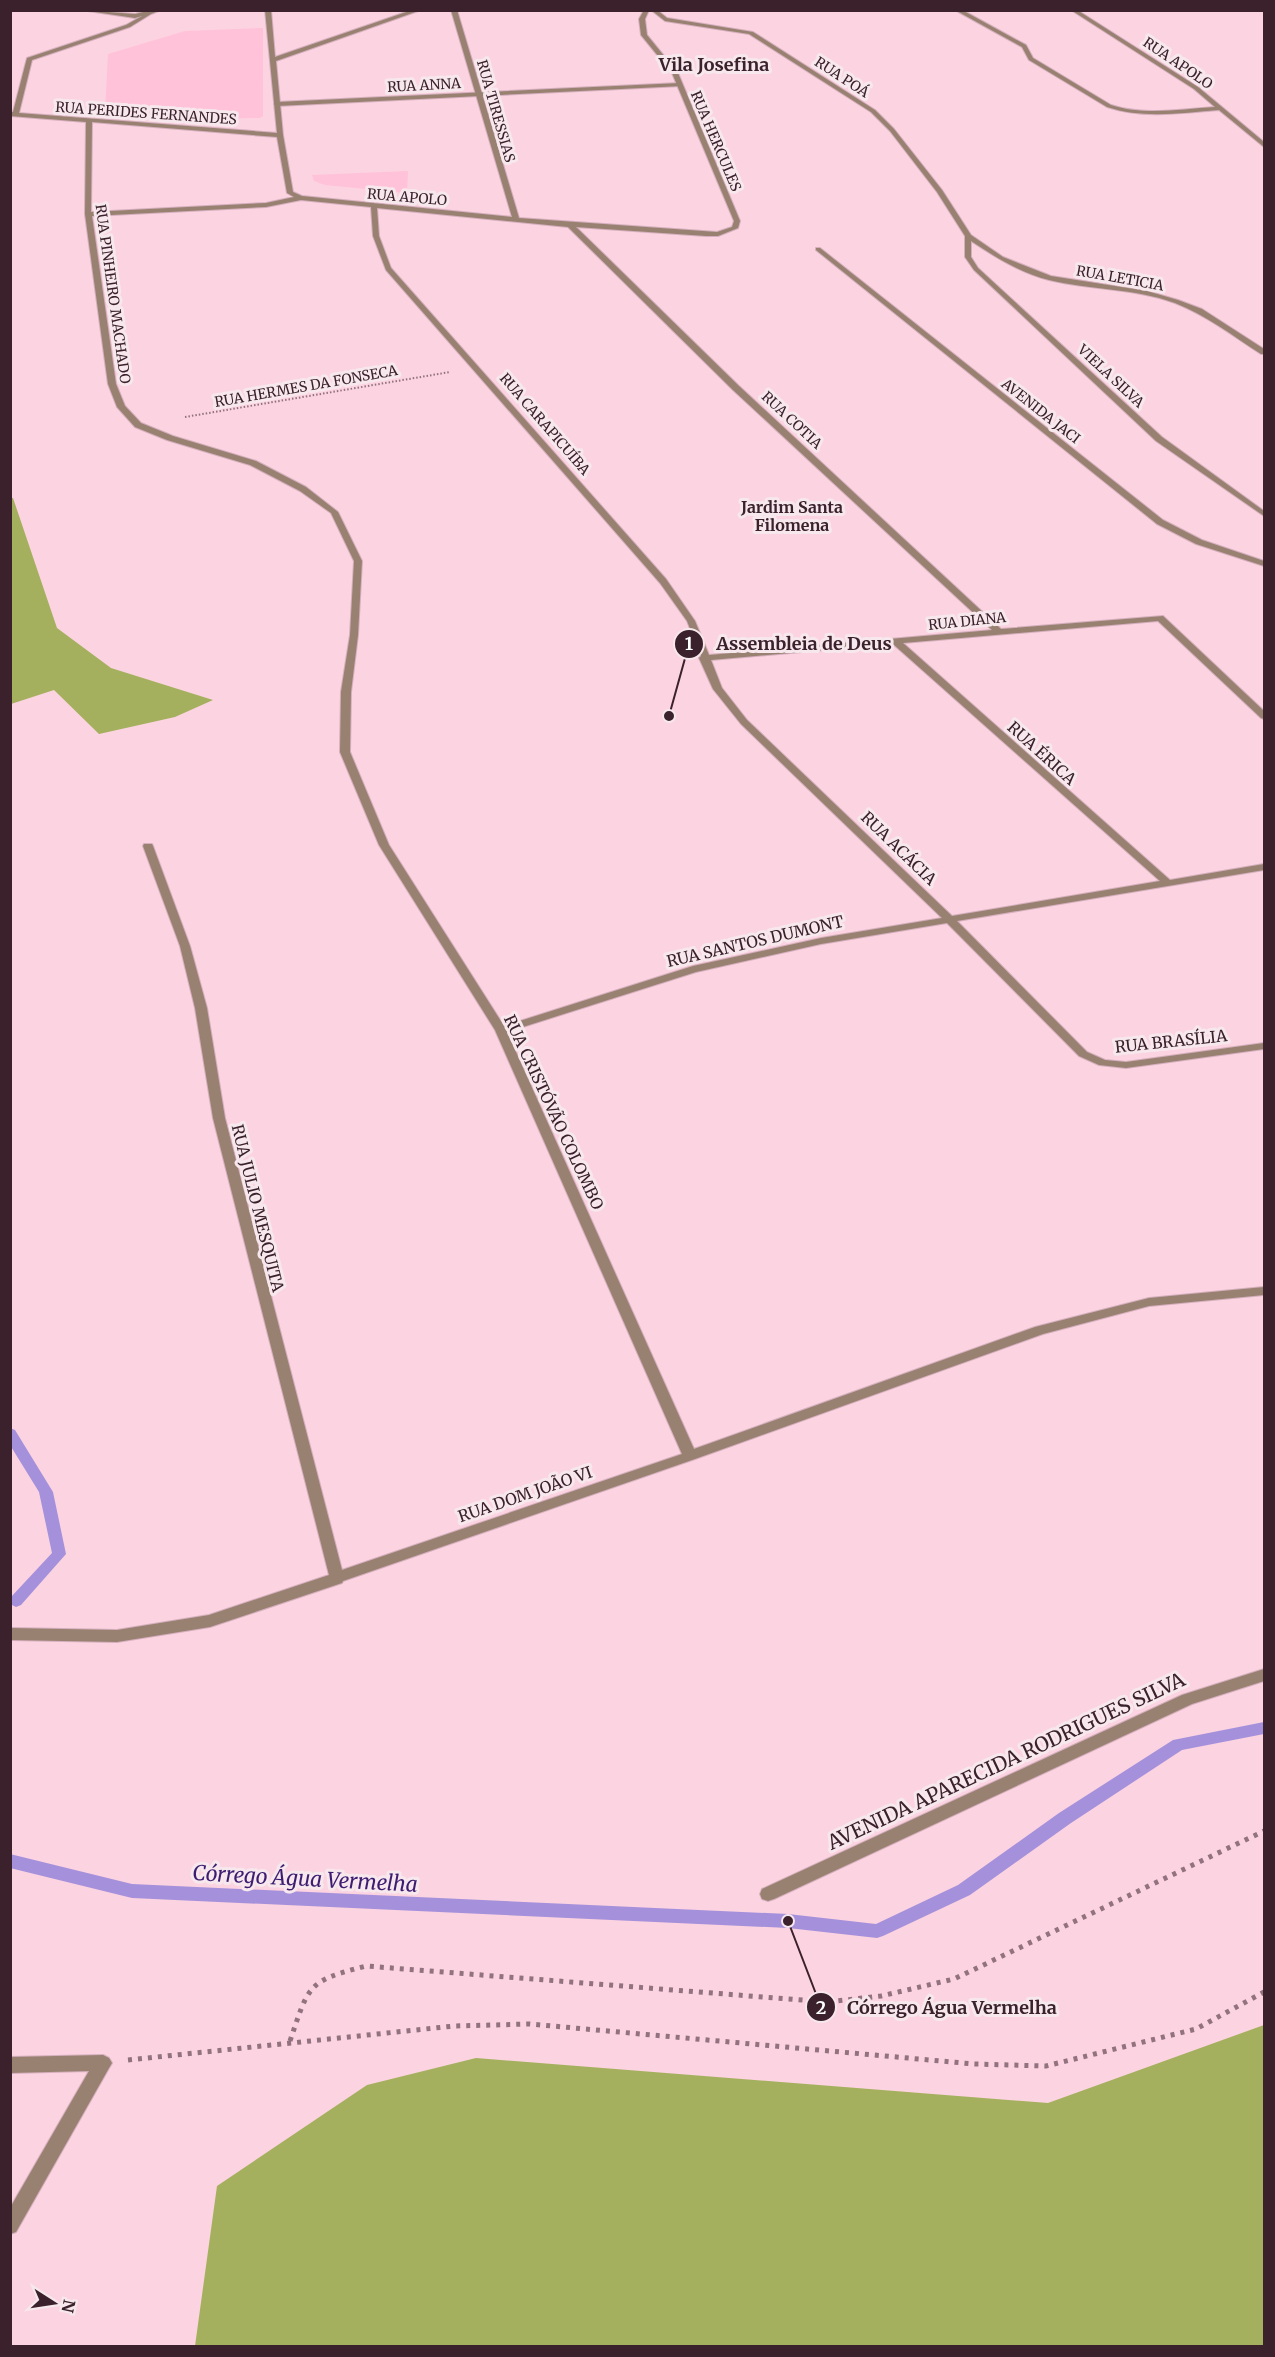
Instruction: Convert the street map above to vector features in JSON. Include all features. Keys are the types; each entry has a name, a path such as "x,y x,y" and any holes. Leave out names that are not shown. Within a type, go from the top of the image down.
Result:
{"street":[{"path":"83,10 122,16 149,14"},
{"path":"13,114 29,59 128,26 159,10"},
{"path":"268,10 280,135 290,192 301,198"},
{"path":"273,60 419,10"},
{"name":"RUA TIRESSIAS","path":"454,10 516,219"},
{"name":"RUA HERCULES","path":"647,10 642,19 644,35 675,73 737,221 735,228 726,232 706,234"},
{"name":"RUA POÁ","path":"653,10 665,19 752,33 873,111 940,191 968,236"},
{"path":"957,10 1024,46 1031,59 1109,106 1135,112 1221,108"},
{"name":"RUA APOLO","path":"1073,10 1154,60 1221,108 1264,145"},
{"name":"RUA ANNA","path":"277,104 680,85"},
{"name":"RUA PERIDES FERNANDES","path":"13,114 89,122 280,135"},
{"name":"RUA PINHEIRO MACHADO","path":"89,122 88,214 112,384 121,407 138,425"},
{"name":"RUA APOLO","path":"88,214 266,205 301,198 570,225 706,234"},
{"name":"RUA CARAPICUÍBA","path":"374,206 376,236 388,269 478,368 663,581 691,621 704,658"},
{"name":"RUA COTIA","path":"570,225 736,388 999,632"},
{"name":"RUA LETICIA","path":"968,236 1011,263 1049,278 1147,293 1176,301 1199,311 1264,352"},
{"name":"VIELA SILVA","path":"968,236 968,257 976,269 1159,439 1264,514"},
{"name":"AVENIDA JACI","path":"818,249 1160,522 1199,542 1264,564"},
{"name":"RUA CRISTÓVÃO COLOMBO","path":"138,425 170,438 253,463 303,489 334,512 358,561 354,635 346,692 345,752 384,845 501,1030 690,1456"},
{"name":"RUA DIANA","path":"704,658 1160,618 1264,716"},
{"name":"RUA ÉRICA","path":"896,642 1169,884"},
{"name":"RUA ACÁCIA","path":"704,658 718,689 744,722 950,920 1083,1054"},
{"name":"RUA JULIO MESQUITA","path":"148,846 188,956 201,1008 219,1118 337,1579"},
{"name":"RUA SANTOS DUMONT","path":"501,1030 693,969 821,941 1264,867"},
{"name":"RUA BRASÍLIA","path":"1083,1054 1103,1063 1126,1065 1264,1046"},
{"name":"RUA DOM JOÃO VI","path":"10,1634 117,1636 210,1621 690,1456 1040,1330 1149,1302 1264,1291"},
{"name":"AVENIDA APARECIDA RODRIGUES SILVA","path":"768,1894 1187,1699 1264,1675"},
{"path":"10,2065 103,2063"},
{"path":"10,2226 103,2063"}],"path":[{"name":"RUA HERMES DA FONSECA","path":"185,417 478,368"},
{"path":"290,2041 306,1994 328,1976 366,1966 827,2002 891,1994 954,1979 1264,1831"},
{"path":"103,2063 290,2041 454,2026 530,2024 974,2064 1046,2066 1196,2029 1264,1992"}],"shaded area":[{"path":"263,28 263,116 260,118 188,119 105,112 108,54 185,31"},
{"path":"408,171 407,193 325,185 314,181 312,175"}],"green space":[{"path":"11,498 13,498 57,628 111,668 213,700 175,717 99,734 54,690 11,704"},
{"path":"1264,2025 1264,2346 195,2346 217,2186 367,2085 476,2058 1048,2103"}],"waterway":[{"name":"Córrego Água Vermelha","path":"10,1433 46,1492 59,1554 16,1601"},
{"name":"Córrego Água Vermelha","path":"10,1861 132,1891 788,1921 877,1931 964,1890 1065,1818 1178,1744 1264,1728"}],"place":[{"name":"Assembleia de Deus","path":"669,716"},
{"name":"Córrego Água Vermelha","path":"788,1921"}],"district":[{"name":"Vila Josefina","path":"714,65"},
{"name":"Jardim Santa Filomena","path":"792,516"}]}
